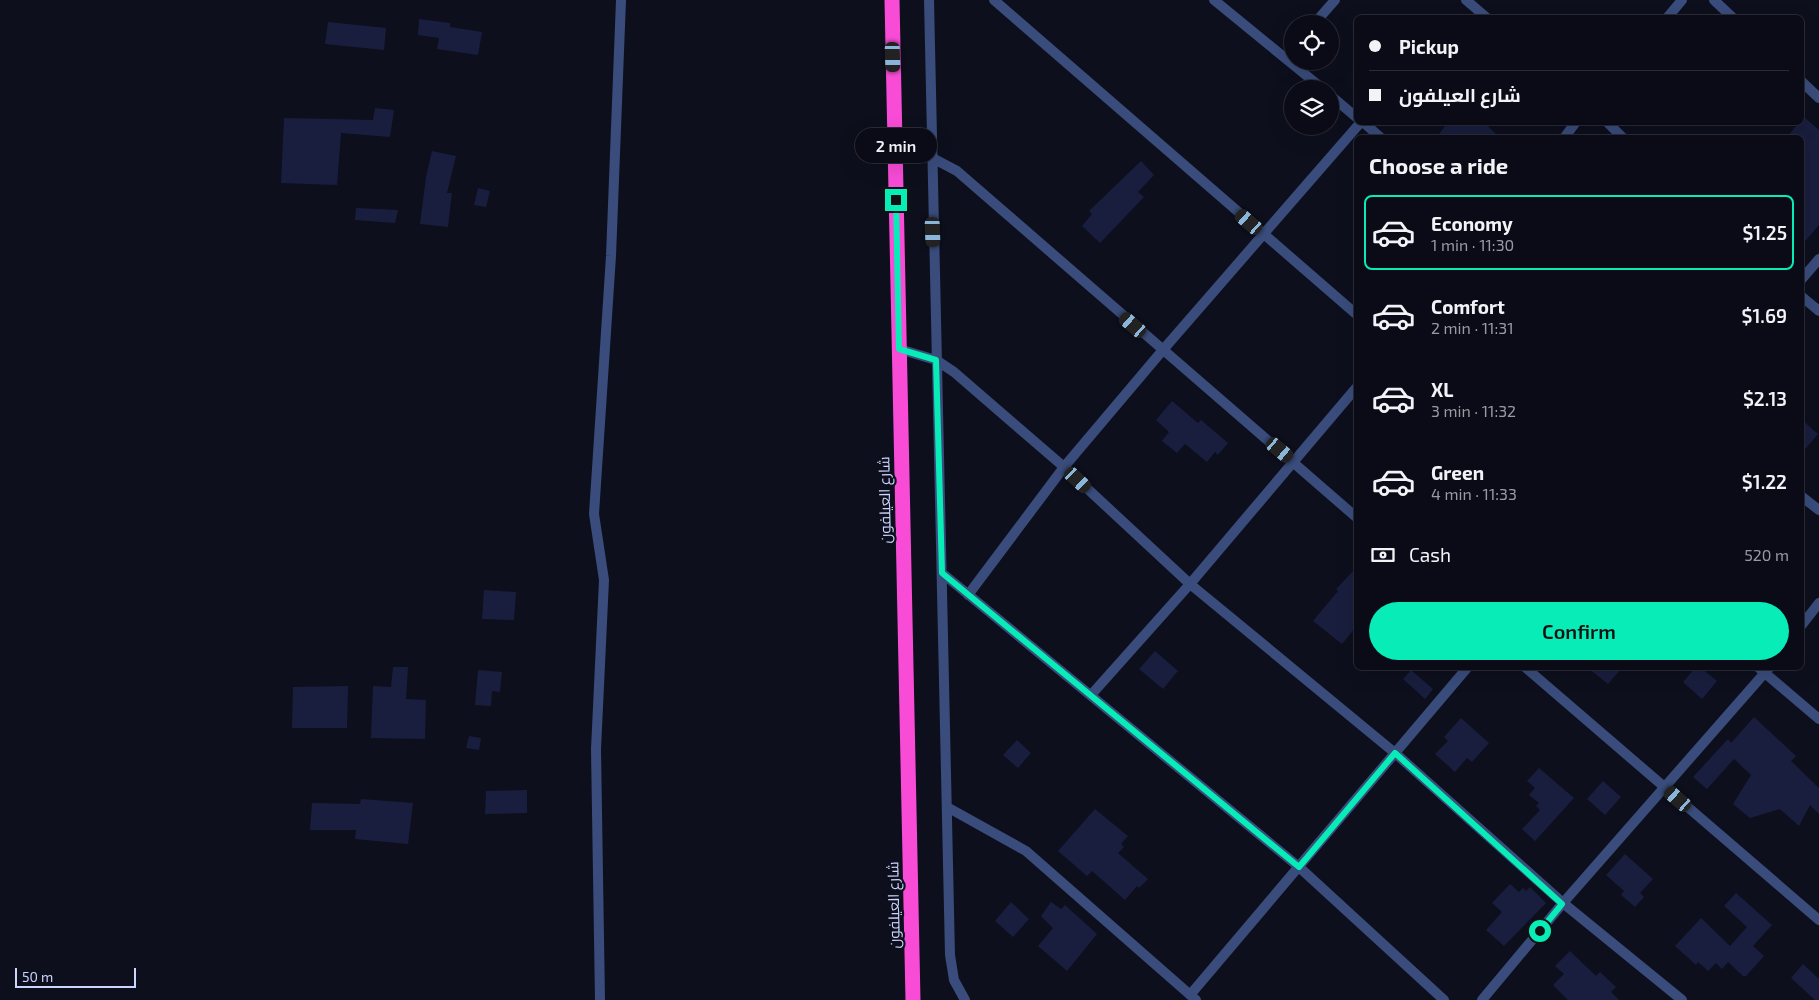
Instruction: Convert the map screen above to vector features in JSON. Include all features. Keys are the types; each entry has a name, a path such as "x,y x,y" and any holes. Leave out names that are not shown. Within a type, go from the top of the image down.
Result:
{"highway":[{"name":"شارع العيلفون","path":"892,0 913,1000"}],"street":[{"path":"600,1000 596,749 604,580 594,514 612,256 621,0"},
{"path":"929,0 931,158 951,968 954,980 965,1000"},
{"path":"994,0 1354,312"},
{"path":"1214,0 1284,56"},
{"path":"1322,15 1335,0"},
{"path":"1466,0 1484,15"},
{"path":"1670,15 1682,0"},
{"path":"1714,0 1730,15"},
{"path":"1300,70 1312,80"},
{"path":"1804,85 1819,98"},
{"path":"1339,103 1354,115"},
{"path":"968,595 1064,467 1162,350 1359,125"},
{"path":"1366,125 1377,135"},
{"path":"1610,125 1620,135"},
{"path":"895,144 931,158 957,171 1354,515"},
{"path":"1804,276 1819,259"},
{"path":"1804,298 1819,311"},
{"path":"899,349 936,360 954,372 1064,467 1190,584 1395,753 1562,904 1682,1000"},
{"path":"1090,695 1190,584 1354,390"},
{"path":"1804,498 1819,510"},
{"path":"942,573 1299,867 1444,1000"},
{"path":"1804,622 1819,603"},
{"path":"947,807 1026,852 1194,997 1299,867 1465,670"},
{"path":"1528,670 1819,920"},
{"path":"1482,1000 1763,670"},
{"path":"1765,670 1819,718"}],"building":[{"path":"419,19 450,23 450,27 482,32 478,55 437,49 439,38 418,35"},
{"path":"328,22 386,28 384,50 325,44"},
{"path":"375,108 394,110 390,137 341,133 337,185 281,183 284,118 373,120"},
{"path":"1804,117 1819,130 1819,225 1804,242 1804,135 1789,135 1797,125 1804,125"},
{"path":"1446,125 1487,125 1497,135 1438,135"},
{"path":"432,151 456,156 447,193 452,193 448,227 420,224 426,177"},
{"path":"1141,161 1154,175 1138,192 1144,197 1100,243 1082,226 1092,214 1089,211"},
{"path":"478,188 490,191 486,207 474,205"},
{"path":"356,208 398,210 395,223 355,220"},
{"path":"1172,401 1198,423 1201,420 1228,443 1218,455 1215,452 1207,462 1185,444 1177,453 1162,441 1169,432 1156,420"},
{"path":"1804,422 1818,434 1804,450"},
{"path":"1354,570 1354,629 1342,644 1313,621 1338,591 1336,589"},
{"path":"484,590 516,592 514,620 482,619"},
{"path":"1155,651 1178,671 1163,689 1139,669"},
{"path":"393,667 408,667 406,699 426,700 425,739 371,738 373,686 391,687"},
{"path":"478,670 502,672 500,692 492,691 491,706 475,705"},
{"path":"1411,670 1433,689 1425,699 1403,679"},
{"path":"1590,670 1620,670 1608,684"},
{"path":"1693,670 1703,670 1717,681 1702,699 1683,682"},
{"path":"348,686 347,728 292,728 293,687"},
{"path":"1754,717 1796,756 1791,761 1819,788 1819,814 1810,805 1799,826 1780,809 1750,818 1733,804 1751,775 1734,759 1707,789 1693,777 1728,739 1731,743"},
{"path":"1461,718 1489,743 1472,762 1467,758 1455,772 1435,754 1448,741 1444,737"},
{"path":"469,736 481,738 479,750 466,748"},
{"path":"1017,740 1031,753 1018,768 1003,755"},
{"path":"1539,768 1574,798 1535,841 1522,829 1540,810 1536,806 1539,803 1529,795 1535,788 1527,781"},
{"path":"1603,781 1621,797 1605,815 1587,799"},
{"path":"527,790 527,813 485,814 486,791"},
{"path":"361,799 413,803 408,844 355,839 356,830 310,830 312,803 360,804"},
{"path":"1095,809 1128,836 1121,844 1124,847 1118,853 1148,879 1139,888 1137,886 1125,900 1092,871 1087,876 1058,851"},
{"path":"1625,854 1653,879 1640,893 1644,897 1635,907 1621,895 1624,891 1606,875"},
{"path":"1510,884 1519,892 1523,888 1526,891 1530,887 1546,903 1504,946 1486,930 1502,912 1492,903"},
{"path":"1736,893 1772,925 1753,946 1764,956 1746,976 1743,976 1728,962 1722,969 1716,963 1708,971 1698,962 1696,965 1675,946 1701,918 1730,946 1747,927 1724,906"},
{"path":"1011,902 1029,919 1013,937 995,921"},
{"path":"1051,902 1061,909 1065,905 1097,934 1067,971 1038,946 1053,928 1041,916"},
{"path":"1570,951 1596,976 1600,972 1616,987 1611,992 1619,1000 1568,1000 1553,985 1564,974 1555,966"},
{"path":"1803,964 1819,979 1819,1000 1815,1000 1791,978"}],"route":[{"path":"896,200 899,349 936,360 942,573 1299,867 1395,753 1562,904 1540,931"}]}
